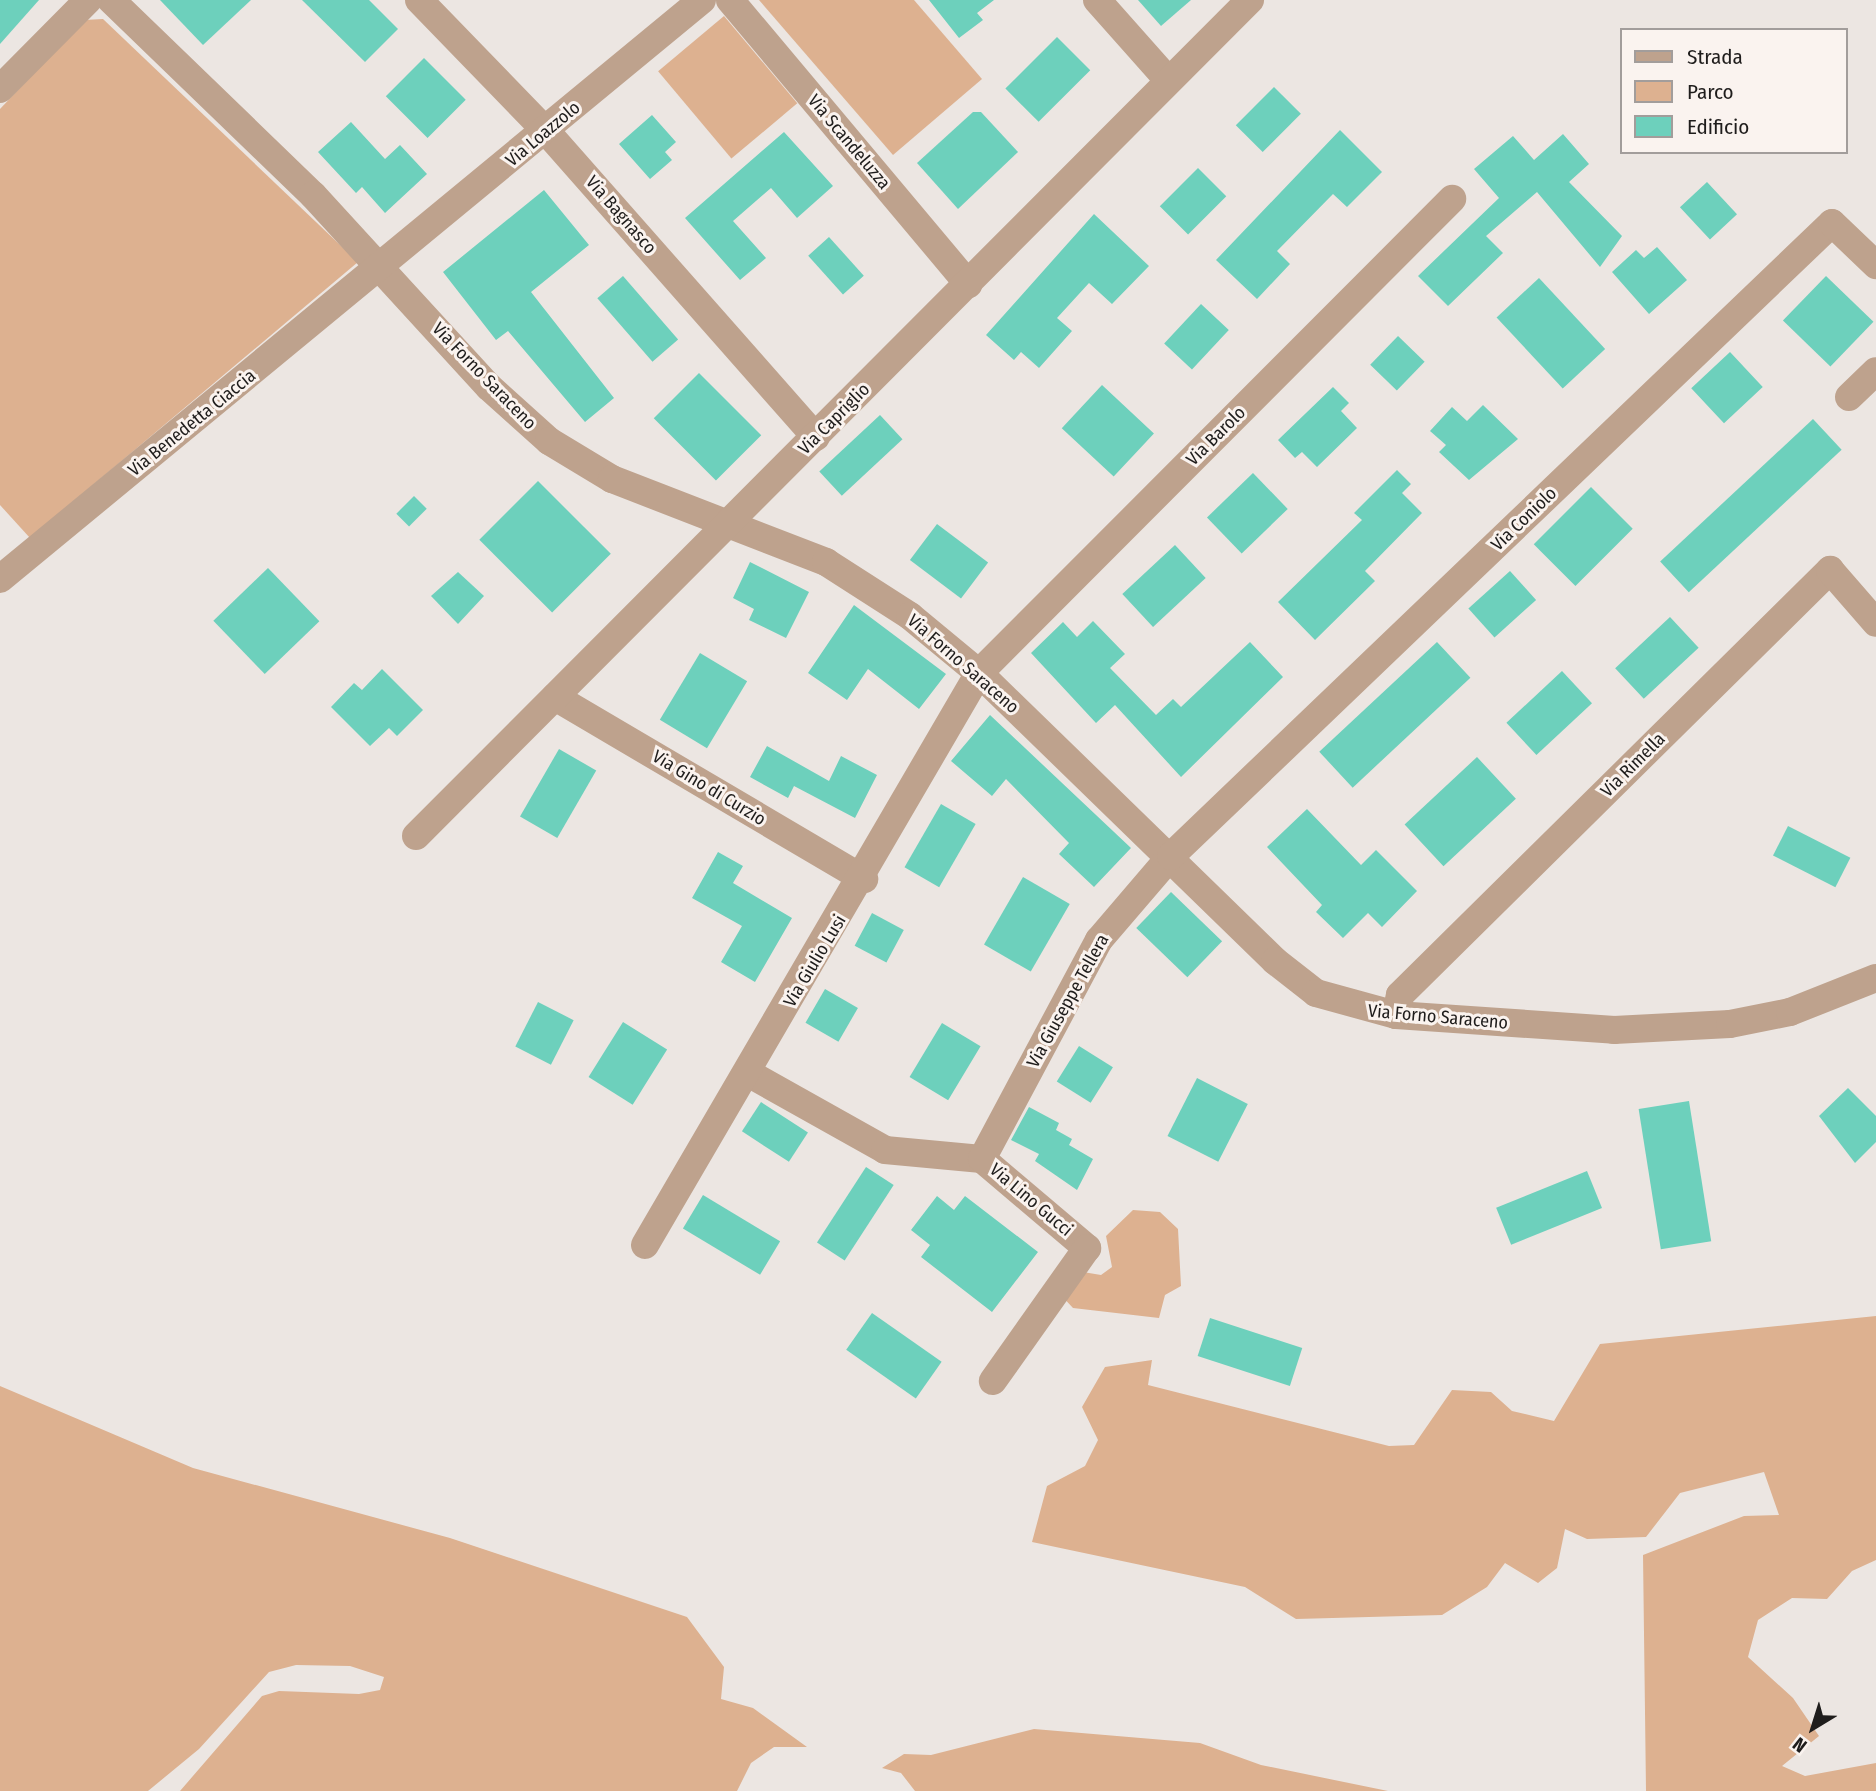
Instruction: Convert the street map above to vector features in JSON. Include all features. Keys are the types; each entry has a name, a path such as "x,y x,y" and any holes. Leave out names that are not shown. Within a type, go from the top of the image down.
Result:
{"street":[{"path":"0,89 88,0"},
{"name":"Via Forno Saraceno","path":"111,0 384,268 489,387 548,441 612,479 826,562 910,616 979,673 1301,983 1359,1010 1395,1015 1615,1030 1730,1024 1790,1012 1876,978"},
{"name":"Via Bagnasco","path":"419,0 547,131 816,437"},
{"name":"Via Loazzolo","path":"384,268 702,0"},
{"name":"Via Scandeluzza","path":"730,0 968,284"},
{"path":"1097,0 1169,81"},
{"name":"Via Capriglio","path":"416,836 1250,0"},
{"name":"Via Barolo","path":"979,673 1452,199"},
{"name":"Via Coniolo","path":"1171,856 1832,223 1876,265"},
{"name":"Via Benedetta Ciaccia","path":"0,579 384,268"},
{"path":"1849,397 1876,371"},
{"name":"Via Rimella","path":"1395,1015 1400,995 1830,570 1876,623"},
{"name":"Via Giulio Lusi","path":"645,1245 864,879 979,673"},
{"name":"Via Gino di Curzio","path":"555,697 864,879"},
{"name":"Via Giuseppe Tellera","path":"982,1158 1099,940 1171,856"},
{"name":"Via Lino Gucci","path":"748,1073 885,1150 982,1158 1087,1248 993,1381"}],"green space":[{"path":"759,0 914,0 982,79 893,155"},
{"path":"724,16 797,103 731,159 658,71"},
{"path":"103,19 358,262 30,538 0,505 0,109 84,20"},
{"path":"1133,1210 1160,1212 1178,1229 1181,1286 1165,1295 1159,1318 1073,1308 1059,1293 1077,1271 1101,1275 1112,1267 1106,1236"},
{"path":"1876,1316 1876,1560 1852,1571 1827,1599 1792,1598 1758,1620 1748,1657 1793,1698 1819,1736 1782,1766 1805,1776 1876,1763 1876,1791 1646,1791 1643,1555 1744,1516 1779,1515 1764,1472 1680,1493 1646,1537 1587,1539 1565,1529 1557,1568 1538,1583 1505,1563 1487,1587 1442,1615 1296,1619 1245,1587 1032,1542 1047,1486 1085,1466 1098,1440 1082,1407 1105,1367 1152,1360 1148,1385 1389,1446 1414,1445 1452,1390 1491,1392 1512,1411 1554,1421 1600,1344"},
{"path":"0,1386 193,1468 450,1538 687,1617 724,1667 721,1699 753,1708 807,1747 774,1747 751,1763 737,1791 180,1791 262,1696 279,1691 359,1694 380,1690 384,1677 350,1666 296,1665 269,1672 199,1749 148,1791 0,1791"},
{"path":"1034,1729 1200,1743 1261,1765 1388,1791 915,1791 901,1773 882,1768 904,1754 931,1755"}],"building":[{"path":"0,0 39,0 0,44"},
{"path":"160,0 251,0 203,45"},
{"path":"302,0 369,0 398,29 365,62"},
{"path":"929,0 994,0 977,13 983,20 959,38"},
{"path":"1138,0 1191,0 1161,26"},
{"path":"1057,37 1090,70 1039,122 1005,89"},
{"path":"424,58 466,100 428,138 386,96"},
{"path":"1274,87 1301,114 1263,152 1236,125"},
{"path":"973,112 981,112 1018,152 958,209 917,163"},
{"path":"652,115 676,142 665,152 672,160 650,179 619,144"},
{"path":"351,122 385,159 400,145 427,174 385,213 362,187 356,193 318,152"},
{"path":"1340,130 1382,172 1347,207 1333,194 1277,251 1290,264 1257,299 1216,260"},
{"path":"784,132 833,186 797,218 771,188 733,221 766,258 740,280 685,218"},
{"path":"1563,134 1589,164 1569,182 1622,236 1600,267 1537,192 1486,236 1503,253 1448,306 1418,276 1499,198 1474,169 1513,136 1534,160"},
{"path":"1198,168 1226,196 1188,234 1160,206"},
{"path":"1707,182 1737,214 1710,239 1680,207"},
{"path":"544,190 589,245 531,292 614,398 585,422 508,331 496,340 443,272"},
{"path":"1094,214 1149,266 1112,304 1089,283 1057,318 1072,331 1039,368 1021,352 1014,360 986,335"},
{"path":"829,237 864,276 843,294 808,256"},
{"path":"1657,247 1687,280 1649,314 1612,272 1636,250 1644,258"},
{"path":"623,276 678,339 652,362 597,298"},
{"path":"1826,276 1873,322 1830,366 1783,321"},
{"path":"1539,278 1605,349 1563,388 1497,318"},
{"path":"1201,304 1229,330 1192,369 1164,343"},
{"path":"1398,336 1425,362 1397,390 1370,365"},
{"path":"1730,352 1763,387 1724,423 1691,388"},
{"path":"699,373 761,435 716,480 654,418"},
{"path":"1102,385 1154,433 1114,477 1062,428"},
{"path":"1333,387 1349,403 1341,411 1357,428 1317,467 1302,452 1295,458 1278,440"},
{"path":"1483,405 1518,439 1469,480 1439,452 1446,445 1430,431 1452,407 1467,421"},
{"path":"880,415 903,439 842,496 819,472"},
{"path":"1813,419 1842,450 1689,592 1660,562"},
{"path":"1397,470 1411,484 1402,493 1422,513 1365,571 1375,581 1315,640 1278,602 1362,520 1354,513"},
{"path":"1253,473 1288,509 1242,553 1207,517"},
{"path":"538,481 611,554 552,613 479,540"},
{"path":"1591,487 1633,529 1575,586 1534,544"},
{"path":"414,496 427,509 409,526 396,514"},
{"path":"937,524 988,563 961,598 910,560"},
{"path":"1175,545 1206,578 1153,627 1122,594"},
{"path":"750,562 809,592 786,638 749,620 754,609 733,598"},
{"path":"268,568 319,621 265,674 213,621"},
{"path":"1510,571 1536,600 1494,637 1468,608"},
{"path":"458,572 484,596 458,624 431,596"},
{"path":"854,605 946,674 919,709 868,669 847,700 808,673"},
{"path":"1670,617 1699,648 1644,699 1615,668"},
{"path":"1093,621 1125,654 1110,668 1156,715 1173,699 1181,707 1250,642 1283,677 1181,777 1115,705 1096,723 1031,653 1063,622 1077,637"},
{"path":"1437,642 1470,678 1353,788 1319,752"},
{"path":"700,653 747,681 707,748 660,720"},
{"path":"382,669 423,710 397,736 389,728 370,746 331,707 354,683 362,690"},
{"path":"1562,671 1592,703 1536,755 1506,723"},
{"path":"990,715 1131,848 1094,887 1059,854 1069,843 1006,779 992,796 951,761"},
{"path":"767,746 829,781 841,756 877,775 855,818 794,786 788,798 750,777"},
{"path":"559,749 596,770 557,838 520,817"},
{"path":"1477,757 1516,799 1443,866 1405,825"},
{"path":"941,804 976,824 939,887 904,867"},
{"path":"1307,809 1361,865 1376,850 1417,891 1382,927 1368,913 1343,938 1316,912 1322,905 1267,847"},
{"path":"1788,826 1850,858 1835,887 1773,855"},
{"path":"718,852 743,866 733,883 792,918 755,982 721,962 742,926 692,898"},
{"path":"1023,877 1070,904 1031,972 984,945"},
{"path":"1171,892 1222,941 1187,977 1136,928"},
{"path":"872,913 904,930 886,963 855,946"},
{"path":"825,989 858,1008 838,1042 806,1023"},
{"path":"538,1002 574,1020 551,1065 515,1047"},
{"path":"623,1022 667,1050 633,1105 589,1077"},
{"path":"942,1023 981,1046 948,1100 910,1077"},
{"path":"1079,1046 1113,1067 1091,1103 1057,1082"},
{"path":"1197,1078 1248,1104 1218,1162 1167,1136"},
{"path":"1848,1088 1876,1116 1876,1142 1855,1163 1819,1116"},
{"path":"1689,1101 1711,1241 1661,1249 1639,1109"},
{"path":"761,1102 808,1132 789,1162 742,1131"},
{"path":"1029,1107 1059,1123 1056,1130 1072,1139 1069,1145 1093,1159 1077,1190 1035,1161 1039,1154 1011,1140"},
{"path":"866,1167 894,1185 845,1260 817,1242"},
{"path":"1587,1171 1602,1208 1511,1245 1496,1208"},
{"path":"703,1195 780,1241 760,1275 683,1228"},
{"path":"937,1196 954,1210 965,1196 1038,1252 992,1312 921,1257 930,1245 911,1230"},
{"path":"872,1313 942,1362 916,1399 846,1350"},
{"path":"1210,1318 1302,1348 1290,1386 1198,1356"}]}
